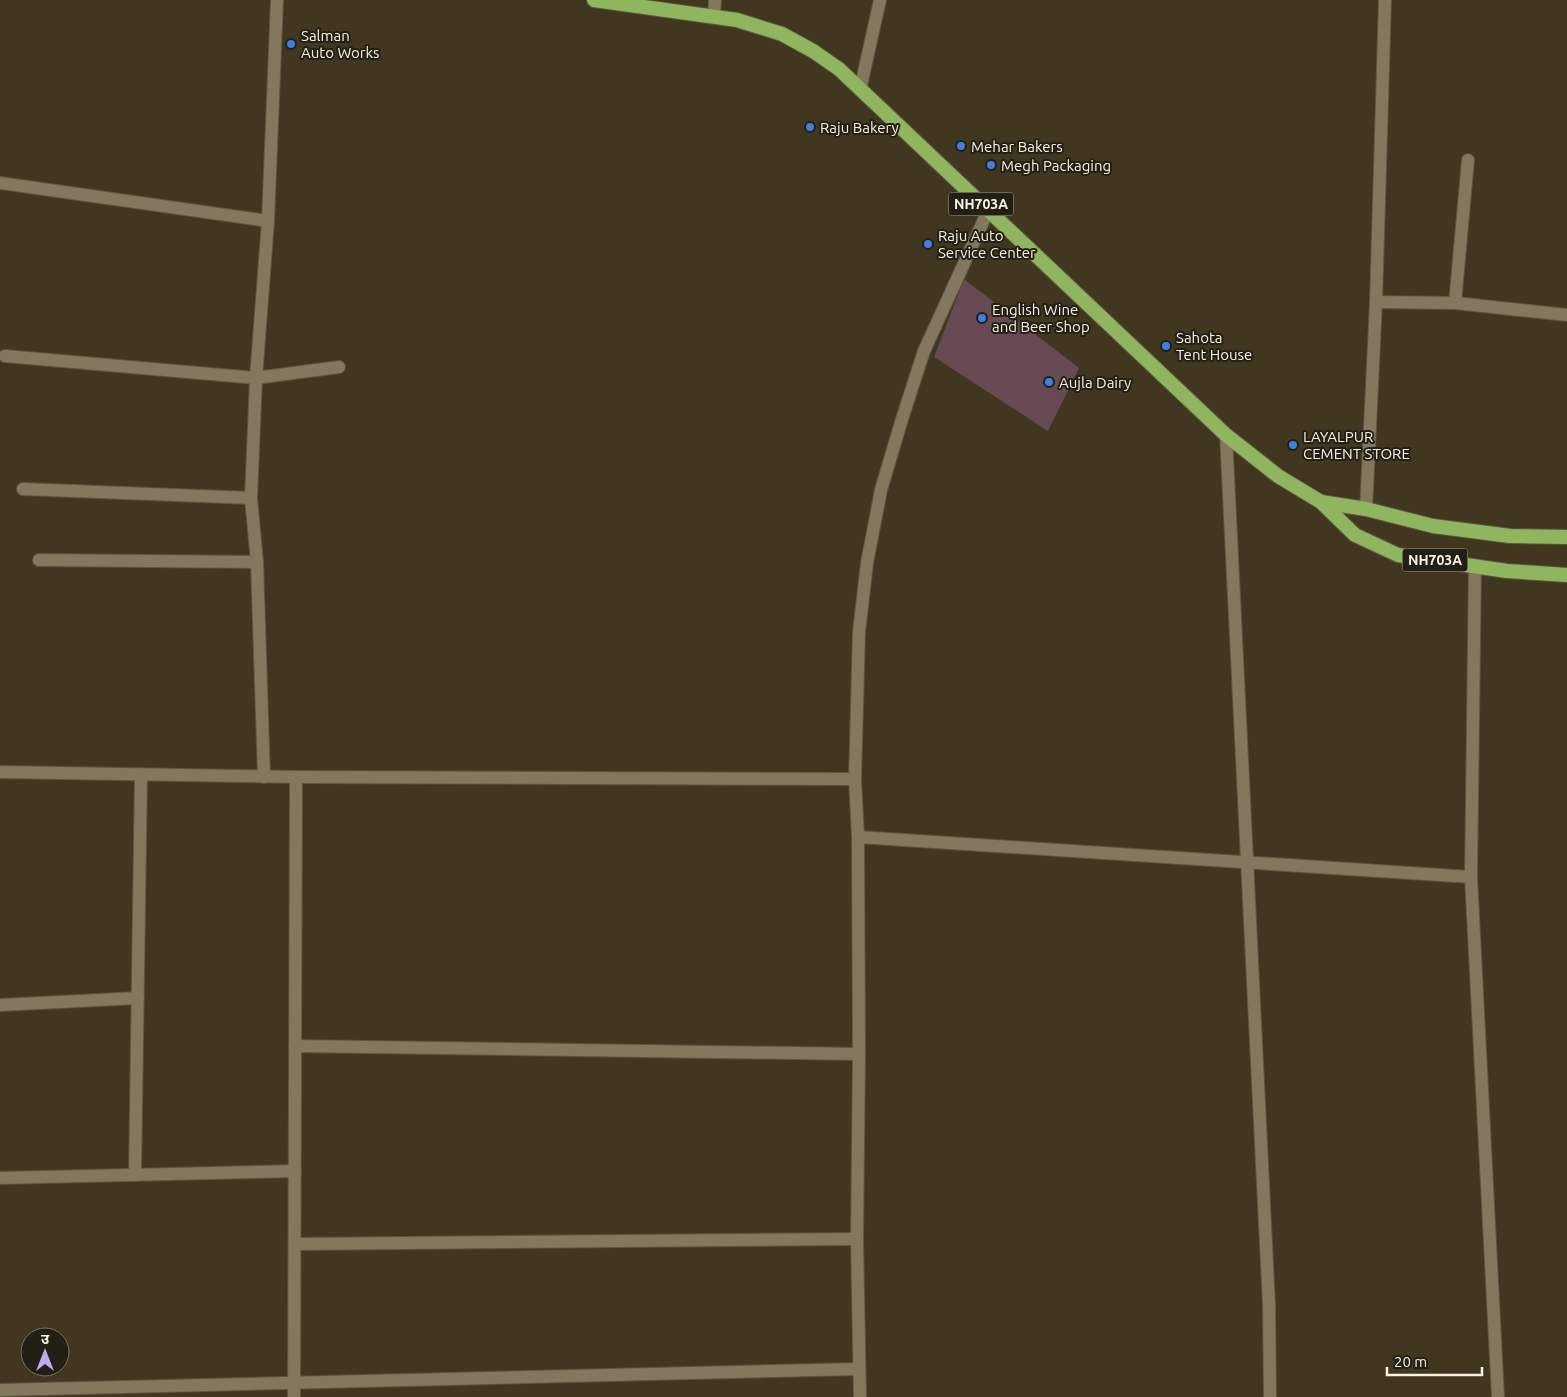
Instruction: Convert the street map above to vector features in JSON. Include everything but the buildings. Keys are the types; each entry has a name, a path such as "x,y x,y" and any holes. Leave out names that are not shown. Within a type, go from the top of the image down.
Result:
{"highway":[{"name":"NH703A","path":"594,0 737,20 782,34 813,51 839,69 1226,435 1278,476 1321,502 1355,535 1398,555 1507,570 1567,575"},
{"name":"NH703A","path":"1321,502 1366,509 1433,526 1510,536 1567,537"}],"street":[{"path":"264,776 258,562 251,498 256,378 268,221 277,0"},
{"path":"714,17 715,0"},
{"path":"860,90 880,0"},
{"path":"1366,509 1376,302 1385,0"},
{"path":"1455,303 1468,160"},
{"path":"0,183 268,221"},
{"path":"860,1397 857,1239 859,1054 858,837 855,779 859,632 867,563 881,490 924,351 988,211"},
{"path":"1376,302 1455,303 1567,315"},
{"path":"4,356 256,378 339,367"},
{"path":"1226,435 1268,1295 1270,1397"},
{"path":"23,489 251,498"},
{"path":"39,560 258,562"},
{"path":"1475,566 1471,877 1498,1397"},
{"path":"0,772 296,777 855,779"},
{"path":"135,1175 142,774"},
{"path":"294,1397 296,777"},
{"path":"858,837 997,845 1247,864 1471,877"},
{"path":"0,1005 138,998"},
{"path":"295,1046 859,1054"},
{"path":"0,1178 295,1171"},
{"path":"295,1244 857,1239"},
{"path":"0,1390 859,1369"}],"place":[{"name":"Salman Auto Works","path":"291,44"},
{"name":"Raju Bakery","path":"810,127"},
{"name":"Mehar Bakers","path":"961,146"},
{"name":"Megh Packaging","path":"991,165"},
{"name":"Raju Auto Service Center","path":"928,244"},
{"name":"English Wine and Beer Shop","path":"982,318"},
{"name":"Sahota Tent House","path":"1166,346"},
{"name":"Aujla Dairy","path":"1049,382"},
{"name":"LAYALPUR CEMENT STORE","path":"1293,445"}]}
